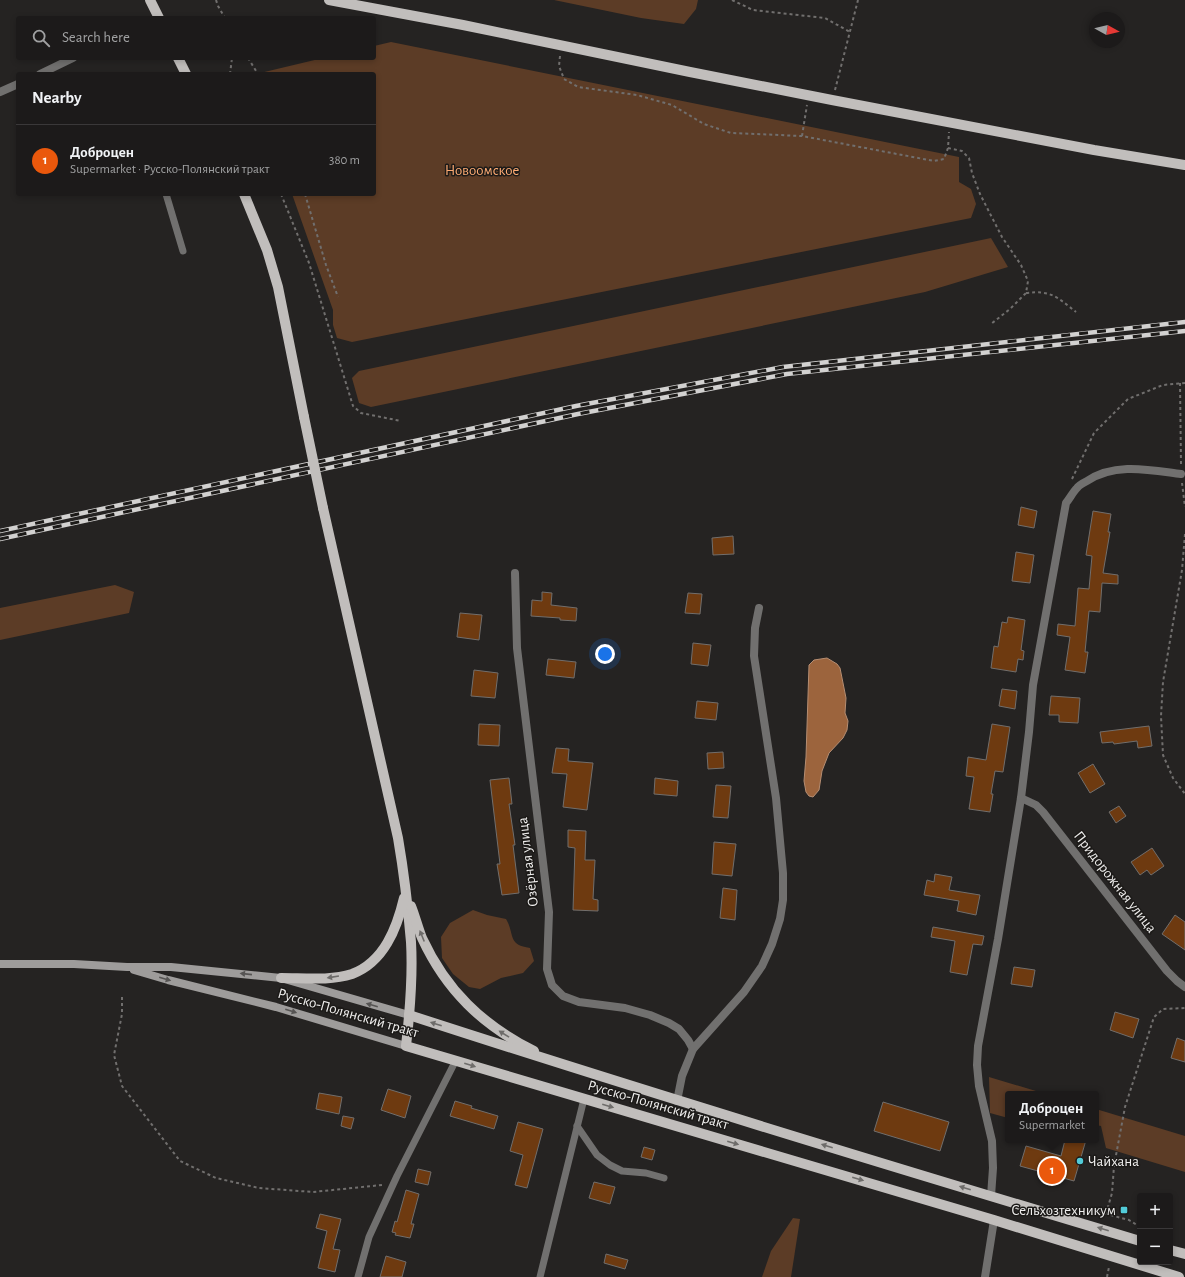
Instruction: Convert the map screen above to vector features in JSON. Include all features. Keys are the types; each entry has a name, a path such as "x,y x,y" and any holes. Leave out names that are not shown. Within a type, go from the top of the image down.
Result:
{"main road":[{"path":"150,0 156,16"},
{"path":"329,0 463,25 690,72 951,123 1094,150 1185,165"},
{"path":"179,60 185,72"},
{"path":"245,196 267,250 278,287 323,508 398,838 406,890 411,943 409,1015 406,1046"},
{"path":"281,978 329,978 352,974 368,965 385,948 395,930 406,890"},
{"path":"406,890 422,937 442,974 458,993 476,1013 494,1028 518,1043 563,1065"},
{"name":"Русско-Полянский тракт","path":"0,964 74,964 127,968 171,967 281,978 409,1015 677,1101 1137,1240"},
{"name":"Русско-Полянский тракт","path":"127,968 168,980 276,1007 994,1220 1179,1277"},
{"path":"1173,1251 1185,1254"}],"street":[{"path":"51,72 70,60"},
{"path":"0,92 16,85"},
{"path":"991,1196 993,1168 992,1141 979,1086 977,1065 978,1046 998,939 1021,798 1033,685 1066,503 1077,487 1104,472 1121,469 1148,470 1181,474"},
{"name":"Озёрная улица","path":"515,573 517,648 548,912 547,969 552,986 563,996 579,1002 625,1008 650,1015 669,1023 680,1029 693,1049"},
{"path":"677,1101 682,1076 693,1049 744,992 762,966 772,944 780,919 783,900 783,873 776,798 754,656 755,628 759,608"},
{"name":"Придорожная улица","path":"1021,798 1036,805 1043,812 1167,971 1177,981 1185,986"},
{"path":"985,1277 994,1220"}],"lane":[{"path":"167,196 183,251"},
{"path":"358,1277 369,1237 393,1184 456,1060"},
{"path":"540,1277 584,1098"},
{"path":"577,1126 597,1155 610,1165 622,1171 646,1173 664,1178"}],"path":[{"path":"216,0 224,16"},
{"path":"732,0 753,10 825,18 850,32"},
{"path":"832,100 858,0"},
{"path":"561,45 559,66 564,78 578,87 637,95 672,106 704,124 731,133 802,136 934,161 944,159 948,148 951,123"},
{"path":"230,72 232,60"},
{"path":"249,60 257,72"},
{"path":"802,136 808,95"},
{"path":"948,148 962,151 969,158 972,173 980,194 1002,237 1020,264 1028,281 1026,293 1010,309 991,324"},
{"path":"282,196 309,263 353,406 361,413 401,421"},
{"path":"306,196 326,265 338,297"},
{"path":"1026,293 1037,292 1050,294 1076,312"},
{"path":"1180,383 1181,474 1185,507"},
{"path":"1071,482 1094,433 1128,399 1163,385 1185,383"},
{"path":"1185,534 1182,570 1163,682 1161,716 1162,755 1173,778 1185,794"},
{"path":"122,997 122,1014 114,1055 122,1086 180,1161 216,1178 259,1188 313,1192 393,1184"},
{"path":"1106,1214 1112,1193 1114,1166 1125,1107 1154,1017 1163,1009 1185,1008"},
{"path":"1099,1212 1129,1220 1137,1225"}],"green space":[{"path":"554,0 698,0 696,9 684,24 641,18"},
{"name":"Новоомское","path":"391,42 959,157 959,182 971,189 976,204 971,218 352,342 337,338 333,325 333,310 293,196 376,196 376,72 264,72 315,60 376,60 376,46"},
{"path":"991,238 1008,267 925,292 371,407 359,403 352,378 359,371"},
{"path":"115,585 134,592 129,613 0,640 0,608"},
{"path":"473,910 506,919 515,941 523,947 530,948 534,961 523,973 501,978 480,989 469,987 453,974 442,958 441,937 450,923"},
{"path":"989,1077 1036,1091 1005,1091 1005,1117 990,1113"},
{"path":"1099,1110 1185,1136 1185,1172 1106,1148 1101,1126 1099,1126"},
{"path":"793,1218 800,1219 791,1277 762,1277 771,1251"}],"shaded area":[{"path":"827,658 837,664 840,668 846,698 845,713 848,721 847,730 843,738 829,753 822,771 819,790 813,797 809,796 806,792 804,781 809,665 814,660"}],"building":[{"path":"1021,507 1037,511 1034,528 1018,525"},
{"path":"1093,511 1111,514 1108,532 1110,532 1103,573 1118,575 1118,584 1102,583 1100,612 1089,611 1085,652 1088,652 1085,673 1065,670 1070,637 1057,635 1058,624 1075,626 1078,588 1089,589 1092,556 1086,555"},
{"path":"733,536 734,554 713,555 712,538"},
{"path":"1016,552 1034,555 1030,583 1012,581"},
{"path":"542,592 552,593 551,605 577,608 576,621 560,620 560,618 531,616 532,600 542,601"},
{"path":"688,593 702,594 700,614 685,613"},
{"path":"460,613 482,615 479,640 457,637"},
{"path":"1008,617 1025,620 1021,650 1024,651 1023,660 1018,659 1016,672 991,668 994,646 998,647 1002,622 1007,623"},
{"path":"693,643 711,645 708,666 691,664"},
{"path":"548,659 576,662 574,678 546,675"},
{"path":"474,670 498,673 495,698 471,696"},
{"path":"1002,689 1017,691 1015,709 999,706"},
{"path":"1051,696 1080,698 1078,723 1059,722 1059,715 1049,715"},
{"path":"697,701 718,703 716,720 695,718"},
{"path":"479,724 500,725 499,746 478,745"},
{"path":"992,724 1010,727 1003,772 995,771 990,812 969,809 974,777 966,776 968,757 986,760"},
{"path":"1149,726 1152,746 1138,748 1137,741 1114,744 1113,742 1102,743 1100,732"},
{"path":"556,748 569,749 568,761 593,763 587,810 563,807 567,774 552,773"},
{"path":"723,752 724,768 708,769 707,753"},
{"path":"1093,764 1105,784 1090,793 1078,773"},
{"path":"509,778 512,804 509,804 515,845 513,845 519,893 502,895 497,864 500,864 490,780"},
{"path":"655,778 678,781 677,796 654,794"},
{"path":"716,785 731,786 728,818 713,817"},
{"path":"1119,806 1126,816 1116,823 1109,812"},
{"path":"568,830 586,831 585,860 595,860 593,899 598,900 598,911 573,910 575,848 568,847"},
{"path":"714,842 736,844 732,876 712,874"},
{"path":"1152,848 1164,866 1151,875 1147,870 1140,875 1131,862"},
{"path":"935,874 952,877 949,890 980,895 976,915 957,911 959,901 924,895 927,880 934,882"},
{"path":"723,888 737,890 735,920 720,918"},
{"path":"1175,915 1185,922 1185,950 1162,934"},
{"path":"933,927 984,936 982,945 973,944 967,975 950,972 955,941 931,937"},
{"path":"1014,967 1035,970 1032,987 1011,984"},
{"path":"1115,1012 1139,1019 1133,1038 1110,1030"},
{"path":"1177,1038 1185,1041 1185,1062 1171,1058"},
{"path":"388,1089 411,1096 405,1118 381,1110"},
{"path":"319,1093 342,1097 339,1114 316,1109"},
{"path":"455,1101 472,1106 471,1108 498,1116 494,1129 450,1116"},
{"path":"883,1102 949,1122 940,1151 874,1131"},
{"path":"343,1116 354,1118 351,1129 341,1126"},
{"path":"518,1122 543,1129 527,1188 515,1185 523,1155 510,1151"},
{"path":"1064,1143 1085,1143 1074,1181 1020,1166 1026,1146 1061,1156"},
{"path":"644,1147 655,1150 652,1160 641,1157"},
{"path":"418,1169 431,1172 428,1185 415,1182"},
{"path":"594,1182 615,1187 610,1204 589,1198"},
{"path":"406,1190 419,1194 411,1224 414,1224 410,1238 395,1235 396,1233 392,1232 395,1221 397,1222"},
{"path":"320,1214 341,1219 333,1249 340,1250 335,1272 318,1268 327,1231 316,1228"},
{"path":"606,1254 628,1260 625,1269 604,1263"},
{"path":"386,1256 406,1262 402,1277 380,1277"}],"railway":[{"path":"0,531 576,406 783,367 1185,322"},
{"path":"0,539 578,414 787,374 1185,331"}],"place":[{"name":"Чайхана","path":"1080,1161"},
{"name":"Доброцен","path":"1052,1171"},
{"name":"Сельхозтехникум","path":"1124,1210"}]}
